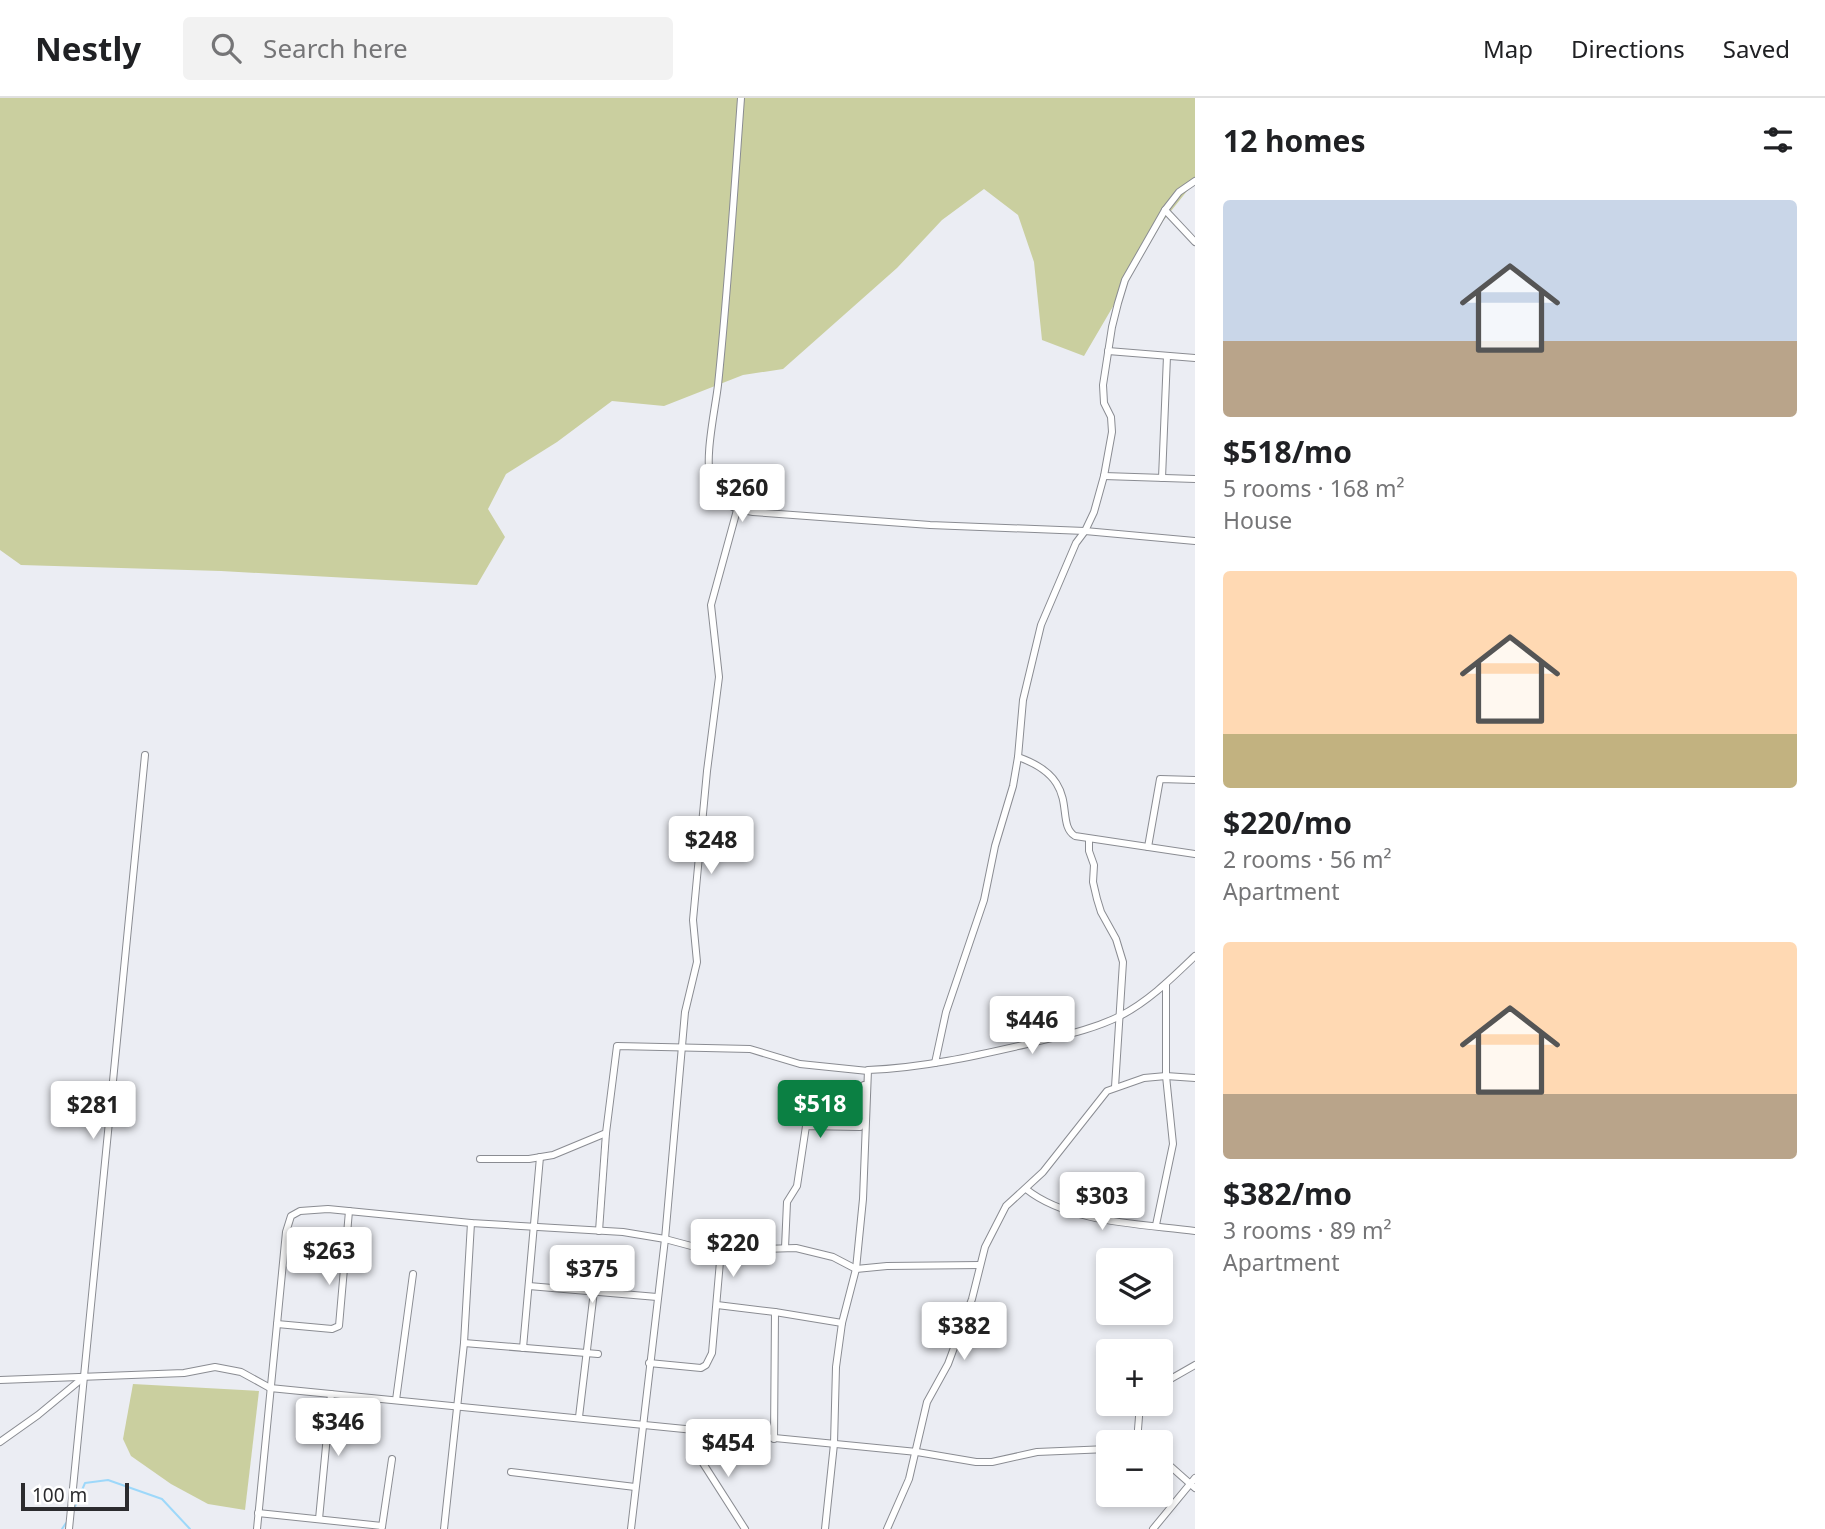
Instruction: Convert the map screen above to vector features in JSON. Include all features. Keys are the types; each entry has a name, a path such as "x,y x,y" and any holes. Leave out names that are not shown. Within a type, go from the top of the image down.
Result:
{"street":[{"path":"741,98 718,384 709,461 713,489 722,502 737,510 930,525 1085,531 1195,541"},
{"path":"935,1063 946,1012 984,900 995,846 1013,786 1023,700 1041,625 1076,543 1094,512 1104,476 1112,432 1111,417 1104,403 1108,351 1125,280 1165,210 1179,192 1195,181"},
{"path":"1165,210 1195,242"},
{"path":"1184,228 1195,229"},
{"path":"1108,351 1195,358"},
{"path":"1162,478 1167,356"},
{"path":"1104,476 1195,479"},
{"path":"631,1529 665,1239 685,1012 697,962 693,920 706,771 719,677 711,605 737,510"},
{"path":"69,1529 145,755"},
{"path":"1018,757 1036,763 1047,770 1056,781 1062,791 1068,832 1075,836 1195,854"},
{"path":"1148,847 1160,779 1195,780"},
{"path":"1089,839 1097,899 1116,939 1123,962 1115,1087"},
{"path":"599,1231 606,1133 617,1046 750,1049 800,1064 868,1070 935,1063 983,1055 1083,1031 1119,1016 1166,984 1195,956"},
{"path":"1156,1226 1173,1144 1166,1076 1166,984"},
{"path":"785,1248 787,1202 797,1186 806,1126 860,1127 864,1083 868,1070"},
{"path":"825,1529 834,1444 836,1367 842,1323 856,1269 864,1186 868,1070"},
{"path":"887,1529 901,1500 917,1452 927,1402 953,1353 972,1299 985,1247 1006,1206 1043,1172 1107,1091 1144,1078 1195,1078"},
{"path":"480,1159 553,1155 606,1133"},
{"path":"523,1348 540,1157"},
{"path":"1026,1189 1041,1200 1095,1217 1195,1231"},
{"path":"257,1529 286,1232 291,1216 300,1211 349,1211 471,1223 599,1231 665,1239 721,1250 785,1248 834,1257 856,1269 980,1265"},
{"path":"277,1324 332,1329 339,1326 349,1211"},
{"path":"444,1529 464,1343 471,1223"},
{"path":"649,1363 701,1368 706,1366 712,1353 721,1250"},
{"path":"396,1400 413,1274"},
{"path":"529,1286 657,1297"},
{"path":"579,1418 594,1291"},
{"path":"717,1305 842,1323"},
{"path":"774,1439 775,1312"},
{"path":"464,1343 598,1354"},
{"path":"1173,1378 1195,1365"},
{"path":"0,1380 184,1373 215,1367 241,1372 270,1388 917,1452 976,1462 992,1462 1037,1452 1096,1450"},
{"path":"0,1442 38,1415 84,1376"},
{"path":"319,1519 331,1394"},
{"path":"698,1431 699,1457 744,1529"},
{"path":"258,1513 382,1527 392,1459"},
{"path":"1173,1468 1193,1486"},
{"path":"511,1472 635,1487"},
{"path":"1153,1529 1193,1486 1195,1478"}],"green space":[{"path":"0,98 1195,98 1195,181 1163,221 1084,356 1042,340 1034,262 1018,215 984,189 942,220 897,268 783,369 743,375 664,406 612,401 557,442 506,474 488,509 505,537 477,585 221,571 21,565 0,550"},
{"path":"133,1384 259,1391 245,1510 208,1504 171,1484 131,1456 123,1439"}],"waterway":[{"path":"74,1509 85,1483 108,1480 162,1499 190,1529"},
{"path":"62,1529 66,1523"}]}
